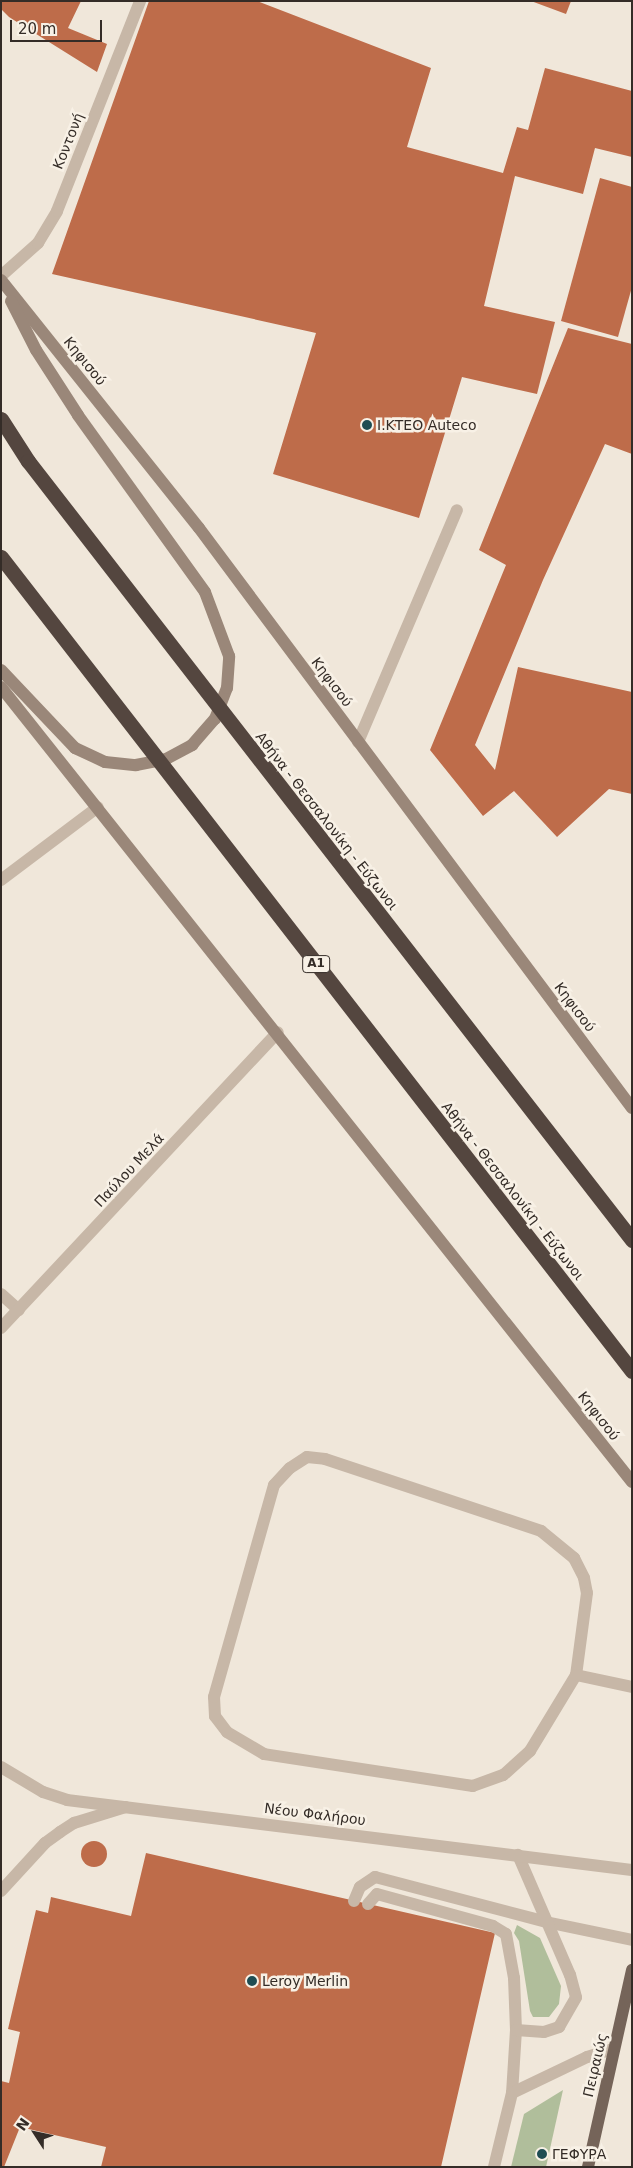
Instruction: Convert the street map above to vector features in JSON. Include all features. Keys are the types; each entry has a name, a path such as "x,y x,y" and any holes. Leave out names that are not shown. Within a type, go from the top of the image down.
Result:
{"highway":[{"name":"Αθήνα - Θεσσαλονίκη - Εύζωνοι","path":"1,419 34,469 632,1240"},
{"name":"Αθήνα - Θεσσαλονίκη - Εύζωνοι","path":"1,556 632,1371"}],"main road":[{"path":"1,281 36,350 78,415 205,592 229,656 227,688 215,719 192,745 166,759 136,765 105,762 75,748 1,670"},
{"name":"Κηφισού","path":"1,281 199,528 632,1108"},
{"name":"Κηφισού","path":"1,687 278,1032 632,1482"},
{"name":"Πειραιώς","path":"588,2167 632,1970"}],"street":[{"name":"Κοντονή","path":"1,276 38,243 57,211 140,1"},
{"path":"358,742 457,510"},
{"path":"1,880 98,807"},
{"name":"Παύλου Μελά","path":"1,1328 278,1032"},
{"path":"1,1294 19,1310"},
{"path":"307,1457 325,1458 541,1531 558,1542 574,1558 584,1578 587,1593 576,1675 530,1752 503,1775 473,1786 264,1754 227,1732 215,1716 214,1697 274,1485 290,1468 307,1457"},
{"path":"576,1675 632,1686"},
{"name":"Νέου Φαλήρου","path":"1,1767 43,1792 67,1800 632,1870"},
{"path":"1,1891 44,1843 60,1832 74,1823 126,1808"},
{"path":"516,2030 544,2032 559,2027 576,1997 570,1975 518,1855"},
{"path":"354,1901 360,1886 375,1877 546,1922 632,1940"},
{"path":"368,1904 377,1894 493,1926 506,1934 514,1978 516,2030 512,2093 494,2167"},
{"path":"512,2093 587,2057 614,2049"}],"green space":[{"path":"517,1925 540,1938 561,1986 559,2004 549,2017 533,2017 530,2011 519,1941 514,1933"},
{"path":"563,2090 546,2167 511,2167 524,2114"}],"building":[{"path":"1,1 81,1 68,28 107,44 97,72 9,17 1,9"},
{"path":"149,1 257,1 431,68 407,147 503,173 517,127 528,130 545,68 632,91 632,157 595,148 583,194 515,176 484,306 555,322 537,394 462,377 419,518 273,474 316,333 52,274"},
{"path":"531,1 571,1 566,14"},
{"path":"600,178 632,187 632,287 618,337 561,321"},
{"path":"568,328 632,344 632,454 605,444 543,580 475,745 495,770 518,667 632,692 632,794 609,789 557,837 514,791 483,816 430,750 506,565 479,550"},
{"path":"94,1841 103,1845 107,1854 103,1863 94,1867 85,1863 81,1854 85,1845"},
{"name":"Leroy Merlin","path":"146,1853 495,1933 441,2167 101,2167 106,2147 20,2127 4,2167 1,2167 1,2081 9,2083 20,2032 8,2029 36,1910 48,1913 51,1897 131,1916"}],"place":[{"name":"Ι.ΚΤΕΟ Auteco","path":"367,425"},
{"name":"Leroy Merlin","path":"252,1981"},
{"name":"ΓΕΦΥΡΑ","path":"542,2154"}]}
